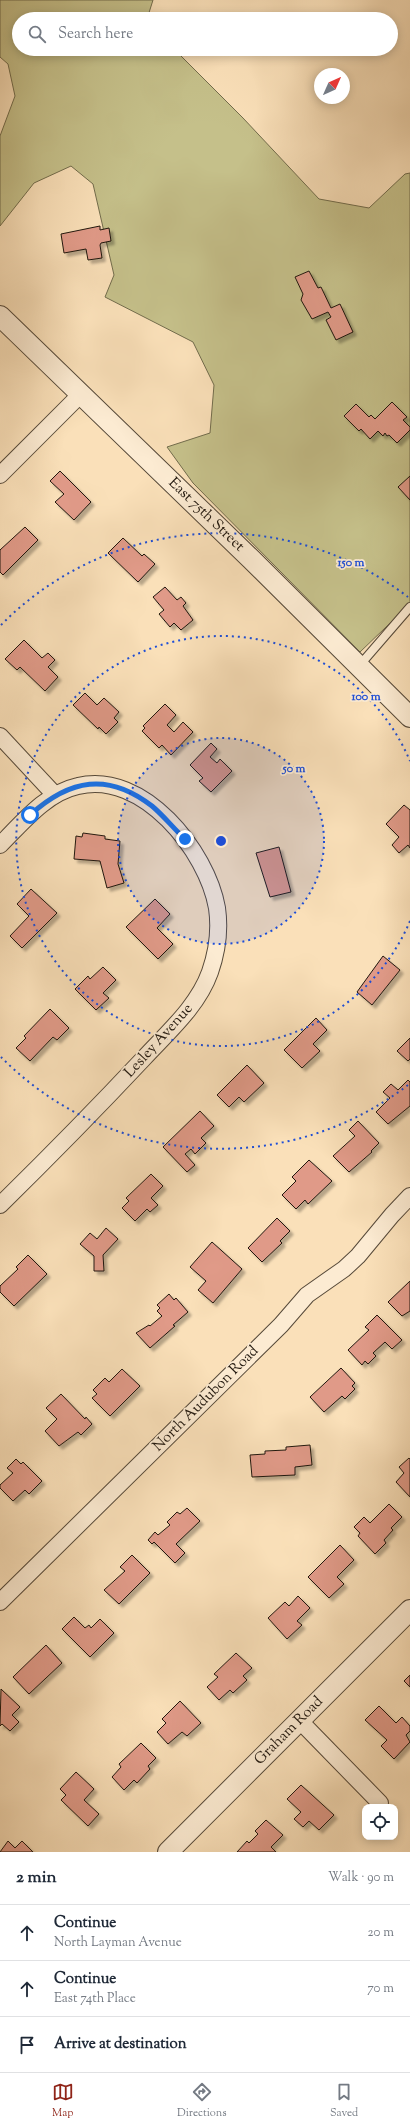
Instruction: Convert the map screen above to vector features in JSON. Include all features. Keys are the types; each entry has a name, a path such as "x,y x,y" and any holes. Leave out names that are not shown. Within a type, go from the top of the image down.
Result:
{"street":[{"name":"East 75th Street","path":"0,316 410,717"},
{"path":"0,475 81,394"},
{"path":"0,736 55,795"},
{"name":"Lesley Avenue","path":"0,845 35,810 55,795 73,787 93,784 127,790 153,807 185,839 208,878 217,908 217,947 205,983 196,1000 75,1131 0,1205"},
{"name":"North Audubon Road","path":"0,1602 281,1324 306,1295 344,1269 358,1256 410,1196"},
{"name":"Graham Road","path":"168,1852 410,1610"},
{"path":"300,1720 380,1803"}],"lane":[{"path":"359,666 410,607"}],"shaded area":[{"path":"0,0 153,0 149,12 12,12 12,56 181,56 243,118 319,199 369,208 405,174 410,173 410,604 360,652 193,483 167,447 210,433 214,385 193,342 105,297 114,275 93,184 71,166 34,183 0,226 0,136 15,96 8,64 0,57"}],"building":[{"path":"100,226 100,230 109,228 111,241 101,243 102,258 88,260 86,249 64,253 61,234"},
{"path":"309,271 318,288 321,287 331,308 340,304 353,332 336,340 326,320 331,317 328,312 312,319 301,300 303,294 295,277"},
{"path":"392,402 407,417 403,420 410,427 410,430 397,443 389,435 387,436 385,433 383,436 378,431 370,439 361,429 359,431 344,416 356,404 369,417 371,415 375,419"},
{"path":"60,471 91,502 74,520 55,502 64,494 50,481"},
{"path":"410,476 410,500 398,487"},
{"path":"25,527 38,540 3,575 0,572 0,550"},
{"path":"123,538 142,556 144,554 155,564 138,582 108,553"},
{"path":"165,587 177,600 181,597 186,603 183,606 193,620 181,630 174,623 170,627 159,614 164,610 153,597"},
{"path":"24,640 42,658 48,653 55,660 48,667 58,677 45,691 20,667 17,670 5,659"},
{"path":"85,693 97,705 104,698 119,712 114,718 118,722 106,734 99,727 98,729 73,705"},
{"path":"165,704 176,715 167,725 174,732 183,722 193,732 171,755 162,745 159,748 142,731 145,728 143,726"},
{"path":"211,743 217,749 210,757 217,763 220,759 232,771 211,792 199,781 203,778 190,765"},
{"path":"404,805 410,810 410,848 408,845 399,853 392,845 399,837 386,824"},
{"path":"83,833 105,836 105,839 120,841 118,864 124,883 107,888 100,861 74,859 76,836 82,837"},
{"path":"279,847 291,892 270,897 256,853"},
{"path":"31,889 57,913 22,948 10,936 29,916 17,904"},
{"path":"155,899 170,914 157,928 173,944 158,959 126,927"},
{"path":"383,956 400,970 372,1005 357,992"},
{"path":"103,967 116,980 103,993 109,998 96,1010 75,989 88,976 90,979"},
{"path":"50,1009 69,1028 57,1040 53,1037 30,1061 16,1048 26,1038 24,1036"},
{"path":"316,1018 327,1030 313,1044 320,1051 302,1068 284,1050"},
{"path":"410,1038 410,1059 408,1061 397,1051"},
{"path":"247,1065 264,1083 244,1102 239,1097 229,1107 217,1095"},
{"path":"408,1080 410,1082 410,1106 388,1124 376,1112 390,1098 383,1092 391,1084 398,1090"},
{"path":"200,1111 214,1126 201,1138 206,1143 195,1154 191,1149 185,1154 195,1165 187,1172 163,1147"},
{"path":"358,1121 379,1143 371,1151 372,1152 349,1172 333,1156 355,1136 349,1130"},
{"path":"309,1160 332,1181 308,1204 305,1200 296,1209 282,1195 296,1181 292,1177"},
{"path":"151,1174 163,1186 151,1198 158,1205 150,1212 147,1209 135,1221 122,1208 129,1201 126,1198"},
{"path":"277,1218 290,1231 280,1241 282,1243 262,1262 248,1248"},
{"path":"106,1228 118,1239 103,1255 104,1271 94,1271 94,1256 80,1244 90,1233 97,1239"},
{"path":"212,1242 242,1269 213,1303 198,1290 206,1281 190,1267"},
{"path":"28,1255 47,1274 14,1306 0,1292 0,1286 18,1269 16,1267"},
{"path":"410,1281 410,1311 402,1316 388,1302"},
{"path":"169,1294 174,1300 176,1298 188,1312 173,1325 175,1326 150,1348 136,1333 149,1325 150,1326 162,1316 157,1311 160,1308 157,1305"},
{"path":"377,1315 402,1340 392,1349 385,1342 373,1353 376,1356 368,1364 365,1361 362,1365 348,1350 369,1330 365,1327"},
{"path":"341,1368 355,1383 352,1386 355,1389 345,1399 342,1396 324,1412 310,1397"},
{"path":"122,1369 140,1386 110,1416 92,1398 97,1394 93,1390 105,1378 109,1382"},
{"path":"61,1394 85,1419 86,1417 92,1424 81,1435 78,1432 59,1446 45,1431 57,1419 46,1408"},
{"path":"310,1445 312,1465 295,1467 295,1475 252,1477 250,1455 265,1454 265,1451 286,1450 286,1447"},
{"path":"409,1458 410,1497 396,1482 404,1473 399,1467"},
{"path":"16,1459 21,1464 23,1462 42,1481 29,1494 25,1490 13,1501 0,1488 0,1485 13,1473 7,1468"},
{"path":"389,1504 402,1517 391,1528 393,1530 384,1540 386,1543 375,1554 358,1536 360,1533 354,1527 364,1517 370,1523"},
{"path":"187,1508 200,1521 176,1544 185,1553 175,1563 154,1542 152,1544 148,1540 155,1532 158,1535 170,1525 167,1522 177,1512 180,1514"},
{"path":"340,1545 354,1560 337,1577 344,1584 329,1598 308,1577"},
{"path":"132,1555 150,1573 119,1604 104,1590 125,1571 120,1567"},
{"path":"298,1596 310,1608 297,1621 302,1625 287,1639 268,1618 285,1602 289,1606"},
{"path":"74,1617 85,1628 89,1625 91,1628 100,1619 114,1633 90,1657 62,1629"},
{"path":"46,1645 62,1663 29,1694 13,1677"},
{"path":"236,1653 252,1668 243,1676 247,1680 233,1693 230,1690 219,1700 207,1687 218,1677 214,1674"},
{"path":"410,1675 410,1687 404,1681"},
{"path":"1,1689 20,1707 12,1715 19,1722 10,1731 2,1724 0,1726"},
{"path":"180,1701 201,1723 187,1736 182,1732 168,1744 157,1732 166,1723 162,1719"},
{"path":"379,1706 396,1723 402,1717 410,1726 410,1731 406,1735 410,1742 394,1759 381,1746 387,1740 365,1720"},
{"path":"141,1743 156,1758 148,1766 150,1769 137,1783 134,1780 124,1790 112,1777 121,1767 119,1764"},
{"path":"76,1772 94,1789 84,1800 99,1814 88,1826 61,1800 66,1795 60,1789"},
{"path":"301,1785 334,1815 319,1830 309,1821 303,1827 294,1819 301,1812 287,1799"},
{"path":"266,1820 283,1835 271,1847 276,1852 237,1852 247,1841 249,1843 258,1834 255,1831"},
{"path":"8,1841 15,1848 22,1841 33,1852 0,1852"}],"route":[{"path":"30,815 52,796 62,791 80,785 102,785 127,790 135,795 163,815 185,839"}]}
